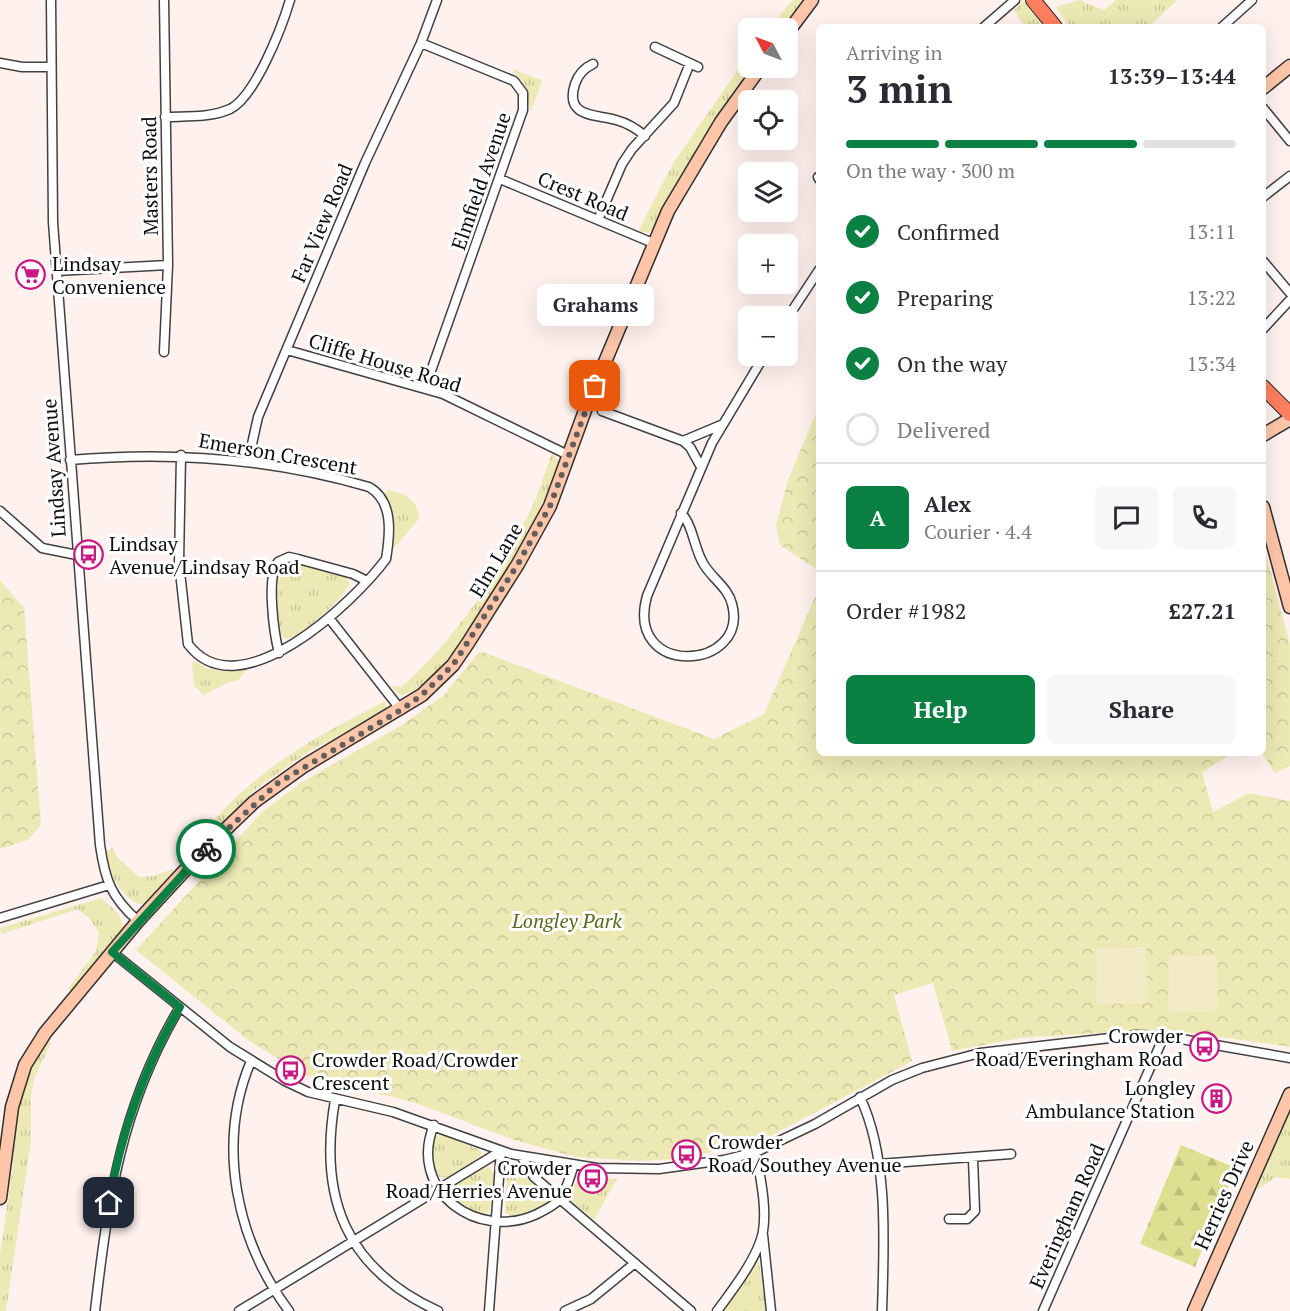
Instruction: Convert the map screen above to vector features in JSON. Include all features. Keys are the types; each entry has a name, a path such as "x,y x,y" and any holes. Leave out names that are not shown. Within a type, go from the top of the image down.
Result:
{"main road":[{"path":"1033,0 1053,24"},
{"path":"1266,390 1290,414"}],"street":[{"name":"Lindsay Avenue","path":"51,0 52,207 100,845 114,897 138,921"},
{"name":"Masters Road","path":"164,0 168,265 164,352"},
{"path":"165,117 218,113 232,108 246,95 255,82 290,0"},
{"name":"Far View Road","path":"249,462 258,417 365,163 421,43 437,0"},
{"path":"798,19 812,0"},
{"path":"987,24 1015,0"},
{"path":"1225,24 1252,0"},
{"name":"Elmfield Avenue","path":"421,43 520,85 525,100 500,179 425,388"},
{"path":"598,220 622,164 674,103 694,65 655,47"},
{"path":"0,63 22,67 51,67"},
{"path":"593,64 581,73 576,81 573,98 576,106 592,116 627,123 645,136"},
{"path":"1266,86 1290,66"},
{"name":"Elm Lane","path":"0,1198 12,1107 25,1065 45,1033 138,921 199,855 254,802 304,766 401,710 439,681 468,643 534,537 550,506 587,405 653,243 701,153 753,78"},
{"path":"1266,112 1290,141"},
{"path":"1266,195 1290,176"},
{"name":"Crest Road","path":"500,179 653,243"},
{"path":"56,271 168,265"},
{"path":"1266,265 1290,293"},
{"path":"795,306 816,275"},
{"path":"1266,326 1290,300"},
{"name":"Cliffe House Road","path":"287,350 443,394 570,456"},
{"path":"681,513 689,523 704,565 729,595 733,606 732,626 728,635 713,649 693,658 672,655 649,635 644,617 647,596 681,513 721,425 758,366"},
{"path":"602,411 683,441 690,447 701,467"},
{"path":"1266,433 1290,419"},
{"path":"683,441 721,425"},
{"name":"Emerson Crescent","path":"70,460 181,455 249,462 359,484 376,491 388,515 386,559 329,618 279,653 260,662 220,665 199,657 188,644 179,563 181,455"},
{"path":"0,511 42,548 77,555"},
{"path":"1266,518 1290,607"},
{"path":"279,653 275,636 272,574 278,562 289,557 353,574 367,581"},
{"path":"329,618 401,710"},
{"path":"0,918 109,885"},
{"path":"112,952 251,1061 308,1092 393,1112 501,1151 574,1165 659,1170 724,1160 756,1152 815,1124 892,1080 951,1059 1110,1038 1164,1036 1290,1058"},
{"path":"95,1311 106,1224 122,1142 146,1072 180,1007"},
{"name":"Everingham Road","path":"1043,1311 1164,1036"},
{"path":"251,1061 237,1103 234,1126 234,1171 253,1250 273,1290 289,1311"},
{"name":"Herries Drive","path":"1194,1311 1290,1094"},
{"path":"860,1097 874,1135 879,1164 883,1223 882,1311"},
{"path":"335,1100 329,1145 333,1186 344,1222 363,1257 392,1286 412,1299 438,1311"},
{"path":"434,1125 427,1141 432,1177 450,1203 465,1214 480,1220 515,1222 531,1216 560,1199 574,1165"},
{"path":"239,1311 501,1151"},
{"path":"489,1311 501,1151"},
{"path":"756,1152 762,1192 763,1232 771,1311"},
{"path":"879,1164 973,1159 1011,1154"},
{"path":"521,1156 534,1177 691,1311"},
{"path":"948,1219 967,1219 975,1211 973,1159"},
{"path":"717,1311 746,1269 763,1232"},
{"path":"565,1311 591,1299 634,1263"}],"green space":[{"path":"793,0 803,0 803,5 792,18 778,18"},
{"path":"1079,0 1104,10 1116,0 1178,0 1151,24 1067,24 1056,7"},
{"path":"1023,1 1042,24 1023,24 1014,10"},
{"path":"512,69 542,80 531,112 525,85"},
{"path":"738,69 738,78 746,78 683,174 654,227 649,233 639,231 672,165"},
{"path":"816,413 816,569 780,545 776,525 788,480"},
{"path":"552,453 560,462 558,470 532,524 490,598 467,634 443,665 420,686 400,695 391,686 402,687 439,650 472,608 502,563 531,509"},
{"path":"389,490 410,499 416,507 419,519 393,549 392,514 385,492"},
{"path":"1266,554 1290,645 1290,766 1275,773 1264,756 1266,756"},
{"path":"289,562 345,575 350,584 321,616 302,631 285,639 279,632 277,577 282,566"},
{"path":"0,580 24,608 41,825 28,840 0,849"},
{"name":"Longley Park","path":"816,595 816,756 1228,756 1202,772 1213,812 1249,793 1290,801 1290,1047 1165,1029 1020,1038 952,1051 933,983 894,995 912,1061 763,1140 680,1159 639,1161 576,1157 514,1140 416,1103 307,1076 248,1040 136,950 263,811 302,782 402,725 444,695 480,651 714,739 764,714"},
{"path":"195,661 207,669 247,670 237,681 229,682 204,695 194,686 192,662"},
{"path":"385,701 387,708 383,713 308,752 257,788 180,863 176,860 239,795 276,764 322,735"},
{"path":"112,848 117,857 139,877 154,876 172,869 174,872 150,900 141,904 135,903 117,884 108,867 103,854"},
{"path":"101,898 118,913 127,934 76,995 68,989 96,951 99,933 90,919 78,909 2,934 0,928"},
{"path":"48,1040 51,1043 34,1079 31,1095 31,1141 6,1311 0,1311 0,1255 12,1172 16,1114 27,1074"},
{"path":"1290,1108 1290,1179 1276,1177 1256,1191"},
{"path":"441,1134 478,1149 482,1153 480,1157 447,1178 440,1177 433,1163 432,1152 436,1136"},
{"path":"1181,1145 1236,1168 1195,1267 1140,1244"},
{"path":"488,1166 494,1173 490,1211 484,1214 469,1210 459,1204 450,1192 457,1184"},
{"path":"516,1166 548,1200 546,1205 513,1217 505,1212 507,1167"},
{"path":"579,1176 617,1179 594,1220 571,1201 570,1195"},
{"path":"758,1255 766,1311 722,1311"}],"shaded area":[{"path":"1146,947 1147,1003 1097,1004 1096,948"},
{"path":"1217,955 1218,1011 1169,1012 1168,956"}],"way so far":[{"path":"206,849 254,802 278,783 401,710 439,681 453,665 518,564 550,506 595,386"}],"place":[{"name":"Lindsay Convenience","path":"31,275"},
{"name":"Grahams","path":"595,386"},
{"name":"Lindsay Avenue/Lindsay Road","path":"88,555"},
{"name":"Crowder Road/Everingham Road","path":"1204,1047"},
{"name":"Crowder Road/Crowder Crescent","path":"291,1071"},
{"name":"Longley Ambulance Station","path":"1216,1099"},
{"name":"Crowder Road/Southey Avenue","path":"687,1154"},
{"name":"Crowder Road/Herries Avenue","path":"593,1179"}],"route":[{"path":"109,1203 122,1142 133,1107 162,1036 180,1007 112,952 167,889 206,849"}]}
